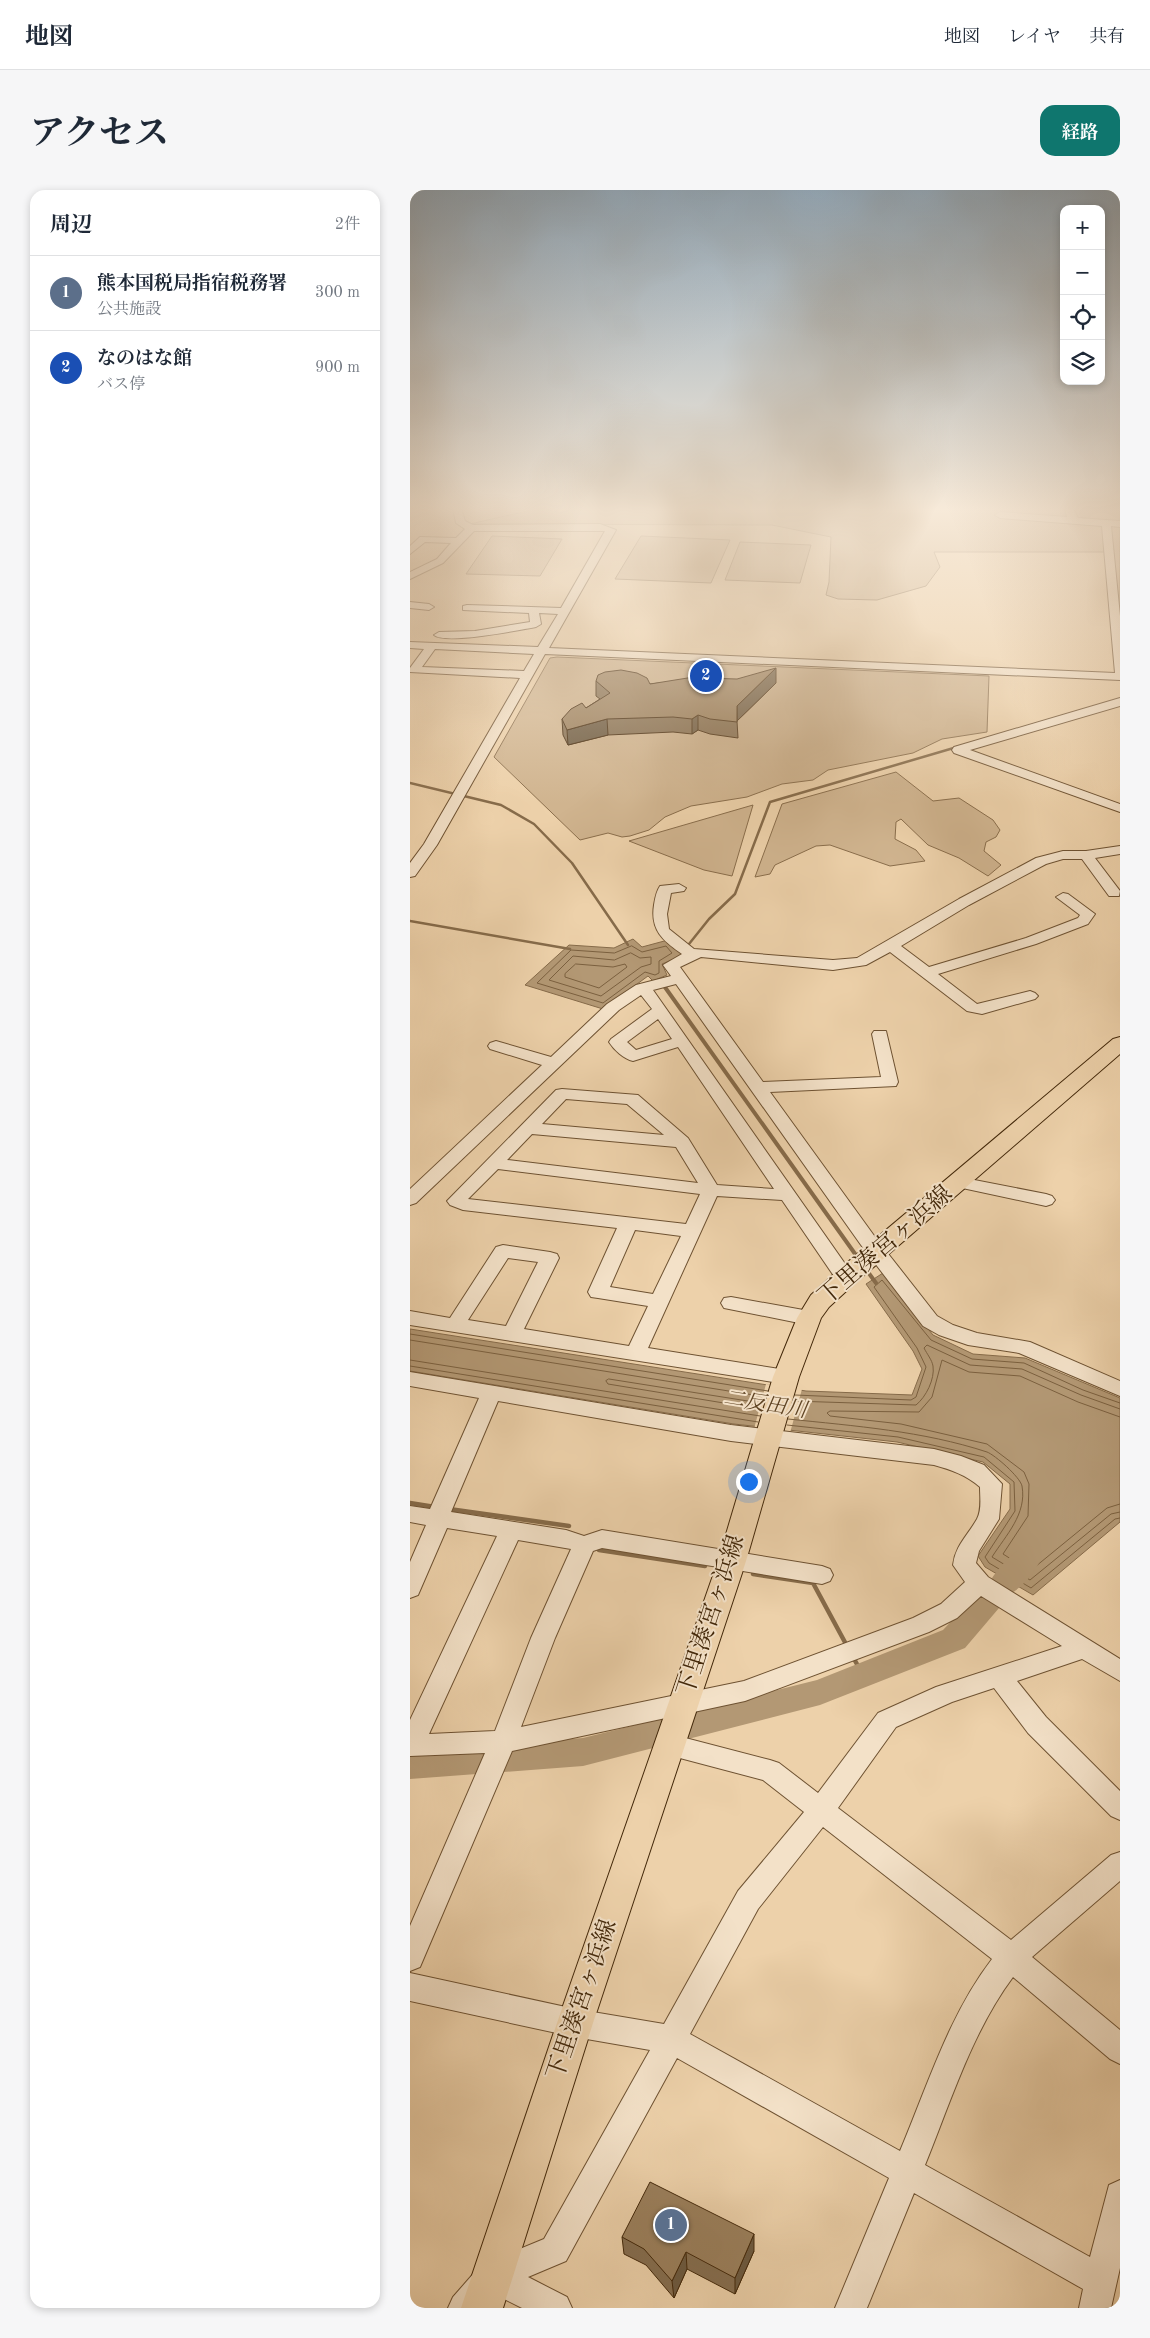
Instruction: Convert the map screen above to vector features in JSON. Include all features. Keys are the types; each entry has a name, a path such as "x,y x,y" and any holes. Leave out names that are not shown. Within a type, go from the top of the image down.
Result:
{"main road":[{"name":"下里湊宮ヶ浜線","path":"487,2292 575,2023 732,1561 786,1377 808,1318 820,1301 845,1278 877,1253 1120,1043"}],"street":[{"path":"410,873 430,845 567,607"},
{"path":"1114,607 1120,672"},
{"path":"467,608 565,611"},
{"path":"412,645 536,624 533,610"},
{"path":"410,633 430,641 542,651 1120,677"},
{"path":"430,641 414,670 528,675"},
{"path":"1120,702 958,750 1120,808"},
{"path":"1120,850 1086,855 1063,855 1041,860 861,962 840,965 767,960 699,952 671,965 678,979 877,1253 930,1321 946,1330 975,1340 1023,1347 1120,1389"},
{"path":"1086,855 1114,893"},
{"path":"678,888 665,889 659,912 659,924 670,939 694,955"},
{"path":"926,973 1030,941 1083,921 1088,914 1063,897"},
{"path":"892,946 973,1008 982,1009 1030,996"},
{"path":"410,1200 613,1007 646,987 678,979"},
{"path":"646,987 845,1278"},
{"path":"660,1010 617,1042 633,1056 682,1041"},
{"path":"757,1087 890,1082 880,1034"},
{"path":"496,1046 554,1063"},
{"path":"692,1231 463,1204 456,1201 562,1094 632,1099 682,1142 711,1190"},
{"path":"527,1128 682,1142"},
{"path":"492,1163 711,1190 788,1195"},
{"path":"959,1182 1046,1200"},
{"path":"636,1353 711,1190"},
{"path":"628,1224 598,1292 660,1302"},
{"path":"455,1325 503,1251 550,1258 512,1334"},
{"path":"731,1303 808,1318"},
{"path":"410,1318 786,1377"},
{"path":"410,1379 731,1433 770,1434 934,1457 953,1462 986,1477 991,1484 991,1505 987,1522 964,1554 964,1565 980,1583 1120,1671"},
{"path":"410,1589 492,1392"},
{"path":"410,1514 441,1512 511,1530 566,1539 584,1545 602,1539 822,1574"},
{"path":"511,1530 410,1745 503,1742 745,1691 851,1653 921,1625 949,1611 980,1583"},
{"path":"410,1958 490,1774 543,1638 584,1545"},
{"path":"464,2308 555,2250 748,1900 822,1809 887,1720 945,1694 1084,1649"},
{"path":"1000,1677 1037,1725 1120,1808"},
{"path":"671,1742 770,1771 822,1809 1011,1958 1120,2048"},
{"path":"851,2308 905,2173 985,1991 1011,1958 1120,1864"},
{"path":"410,1987 575,2023 671,2039 905,2173 1098,2295 1120,2196"},
{"path":"487,2292 556,2308"}],"shaded area":[{"path":"1118,607 1120,607 1120,628"},
{"path":"550,658 989,676 987,732 942,739 913,753 828,770 813,780 782,784 747,797 691,806 665,817 649,830 630,836 622,837 608,833 580,840 494,757"},
{"path":"896,772 933,801 959,798 993,820 1000,830 996,837 986,842 984,851 1001,865 988,876 959,858 928,845 901,819 896,822 895,839 916,850 925,861 890,866 830,845 816,846 775,865 770,874 755,877 782,804"},
{"path":"753,805 732,876 704,870 629,841"}],"water":[{"path":"633,939 642,947 668,940 683,955 662,964 667,975 653,981 648,976 603,1009 525,985 569,945 614,948"},
{"name":"二反田川","path":"883,1273 933,1335 973,1354 1025,1358 1120,1398 1120,1522 1033,1595 985,1567 978,1556 1010,1509 1010,1484 983,1462 897,1442 734,1424 410,1371 410,1329 806,1391 912,1395 922,1369 913,1351 866,1284"}],"pier":[{"path":"766,1384 802,1389 790,1433 754,1429"}],"building":[{"path":"776,668 737,706 737,722 710,719 698,715 692,719 673,717 607,719 567,730 562,719 571,709 582,703 586,708 610,693 596,681 598,675 605,672 621,670 637,673 647,678 650,684 700,676 705,678 737,679"},
{"path":"650,2182 754,2234 735,2278 686,2252 672,2281 644,2249 622,2237"}],"waterway":[{"path":"689,944 709,919 735,894 770,802 957,747"},
{"path":"410,783 501,805 534,824 572,863 628,945"},
{"path":"410,921 570,949"},
{"path":"662,983 858,1258"},
{"path":"865,1268 876,1283"},
{"path":"410,1503 435,1507"},
{"path":"449,1509 569,1526"},
{"path":"599,1550 705,1566"},
{"path":"1003,1585 1028,1557"},
{"path":"753,1574 813,1583 847,1646"},
{"path":"410,1765 583,1752 820,1692 954,1639 989,1600"},
{"path":"853,1657 863,1675"}],"place":[{"name":"なのはな館","path":"706,676"},
{"name":"熊本国税局指宿税務署","path":"671,2225"}]}
